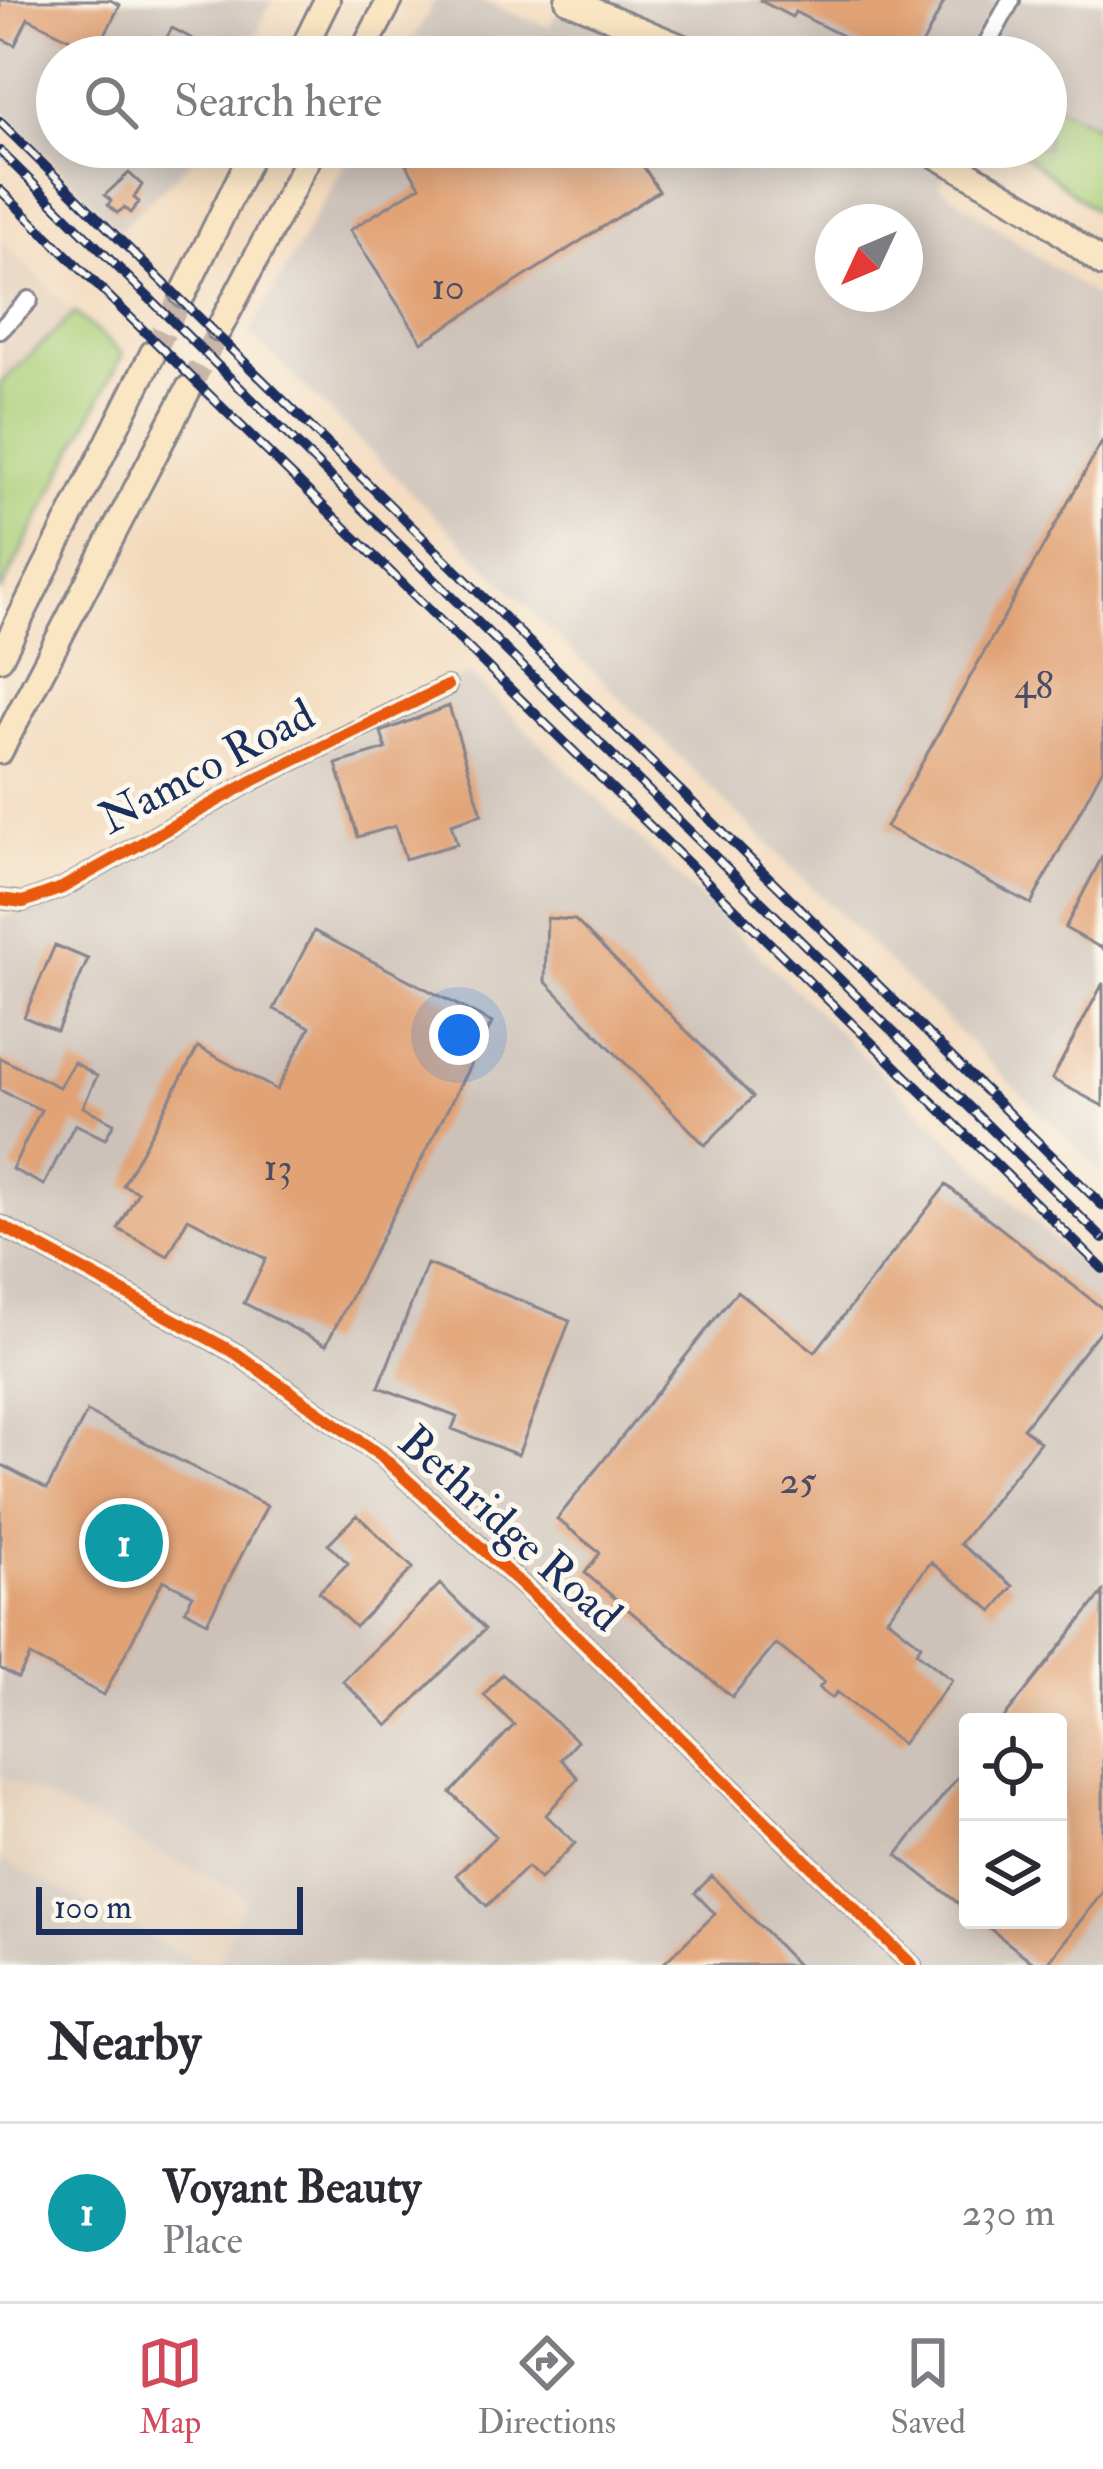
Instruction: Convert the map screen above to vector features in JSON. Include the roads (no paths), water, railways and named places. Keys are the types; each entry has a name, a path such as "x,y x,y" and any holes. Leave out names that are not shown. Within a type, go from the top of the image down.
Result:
{"main road":[{"path":"309,36 327,0"},
{"path":"371,36 390,0"},
{"path":"568,0 655,36"},
{"path":"183,294 245,168"},
{"path":"219,329 303,168"},
{"path":"961,168 1033,212 1103,264"},
{"path":"0,658 154,353"},
{"path":"0,751 189,388"}],"street":[{"path":"991,36 1011,0"},
{"path":"0,330 29,300"},
{"name":"Namco Road","path":"0,899 23,902 62,888 256,779 447,686"},
{"name":"Bethridge Road","path":"0,1225 237,1354 381,1456 559,1619 912,1965"}],"tunnel":[{"path":"153,353 183,294"},
{"path":"189,388 219,329"}],"railway":[{"path":"0,122 36,157"},
{"path":"0,151 1103,1239"},
{"path":"47,168 1103,1206"},
{"path":"0,190 1103,1269"}],"place":[{"name":"Voyant Beauty","path":"124,1543"}]}
